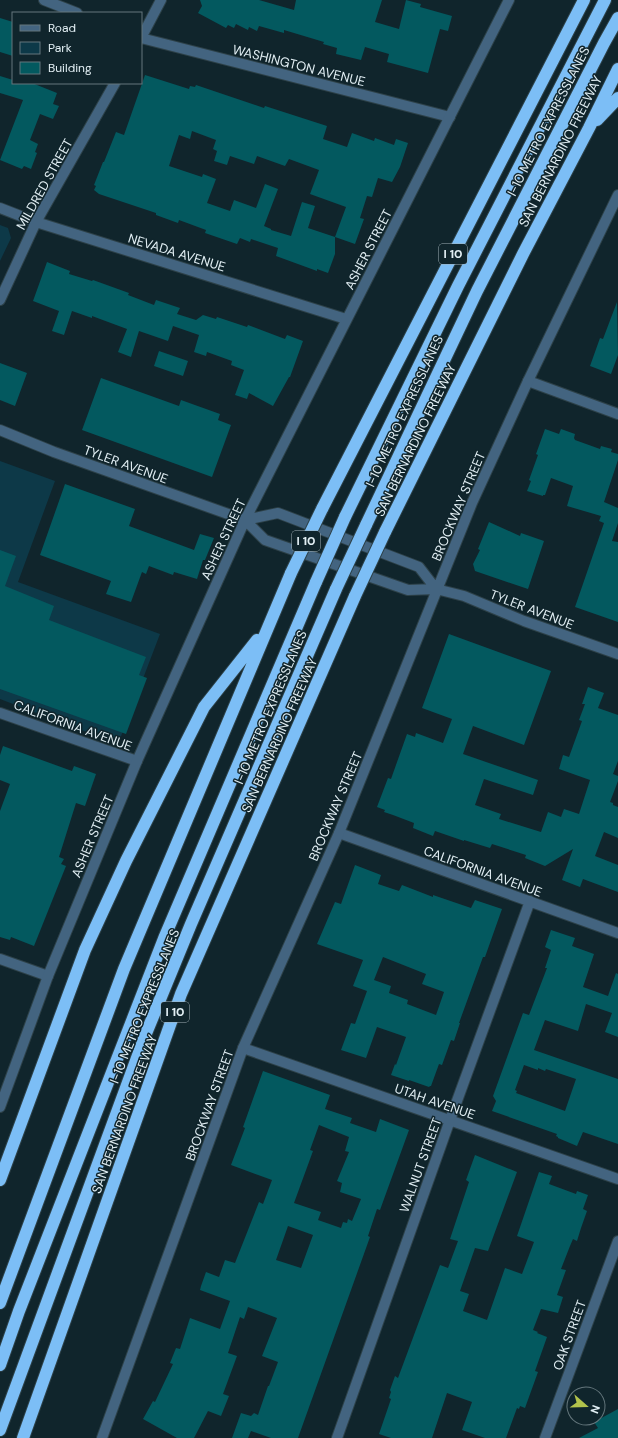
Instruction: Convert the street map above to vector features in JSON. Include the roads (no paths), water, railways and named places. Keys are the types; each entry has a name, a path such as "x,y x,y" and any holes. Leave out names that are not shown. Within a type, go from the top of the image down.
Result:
{"highway":[{"name":"I 10","path":"0,1303 124,968 291,573 322,508 584,0"},
{"name":"I-10 METRO EXPRESSLANES","path":"0,1365 25,1296 165,936 316,582 345,517 458,286 606,0"},
{"name":"I-10 METRO EXPRESSLANES","path":"0,1430 145,1036 194,916 336,589 477,291 618,18"},
{"name":"SAN BERNARDINO FREEWAY","path":"23,1438 181,994 355,596 385,532 519,261 589,128 618,69"},
{"path":"589,128 618,98"},
{"path":"0,1180 78,970 105,905 126,861 204,707 267,628"},
{"path":"32,1438 37,1398"}],"street":[{"path":"44,0 75,12"},
{"path":"142,36 161,0"},
{"name":"ASHER STREET","path":"0,1107 48,976 137,761 245,520 509,0"},
{"name":"WASHINGTON AVENUE","path":"142,38 450,117"},
{"name":"MILDRED STREET","path":"0,300 36,222 114,84"},
{"name":"BROCKWAY STREET","path":"102,1438 243,1048 339,833 436,589 472,503 528,381 618,195"},
{"name":"NEVADA AVENUE","path":"0,208 36,222 346,319"},
{"path":"528,381 618,414"},
{"name":"TYLER AVENUE","path":"0,430 54,452 245,520 265,540 408,590 436,589 464,596 524,621 618,654"},
{"path":"245,520 278,513 419,567 436,589"},
{"name":"CALIFORNIA AVENUE","path":"0,713 137,761"},
{"name":"CALIFORNIA AVENUE","path":"339,833 618,933"},
{"name":"WALNUT STREET","path":"337,1438 450,1120 530,902"},
{"path":"0,959 48,976"},
{"name":"UTAH AVENUE","path":"243,1048 618,1180"},
{"name":"OAK STREET","path":"545,1438 618,1241"}]}
